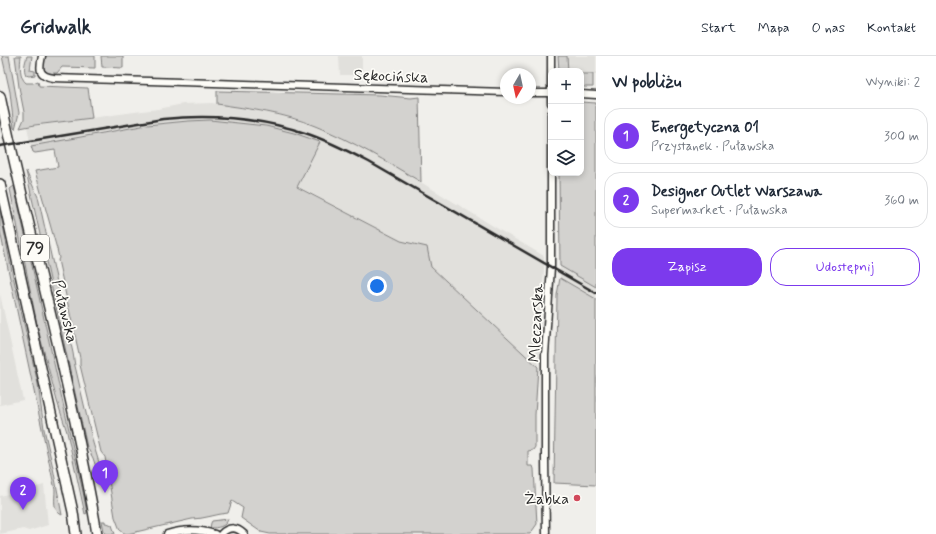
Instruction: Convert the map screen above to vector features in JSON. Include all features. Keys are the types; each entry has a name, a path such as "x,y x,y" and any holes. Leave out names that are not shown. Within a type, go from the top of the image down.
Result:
{"main road":[{"name":"Puławska","path":"0,96 8,137 63,366 95,518 97,534"},
{"name":"79","path":"0,184 70,498 76,534"}],"street":[{"name":"Sękocińska","path":"42,56 40,70 43,74 49,77 59,78 500,92"},
{"path":"551,56 551,68"},
{"path":"536,93 548,93"},
{"path":"584,94 596,95"},
{"name":"Mleczarska","path":"546,534 545,355 550,267 551,140"},
{"path":"222,534 227,529 232,528 241,531 244,534"},
{"path":"167,534 193,530 215,534"}],"shaded area":[{"path":"2,56 9,56 19,113 15,129 10,92"},
{"path":"15,56 21,56 21,74 26,83 38,81 39,86 88,88 92,118 20,128 24,119 24,112"},
{"path":"27,56 32,56 30,70 35,71 35,75 29,76 25,73 24,68"},
{"path":"44,56 95,56 95,68 62,67 57,73 53,73 53,75 46,72 43,66"},
{"path":"101,56 123,56 123,68 102,67"},
{"path":"339,56 362,56 362,75 340,75"},
{"path":"558,56 567,56 568,68 559,68"},
{"path":"567,56 596,56 596,74 584,74 584,68 568,68"},
{"path":"584,74 593,74 593,87 584,87"},
{"path":"217,91 380,95 411,98 419,97 421,182 383,159 315,126 279,115 217,104"},
{"path":"584,102 596,103 596,287 560,266 559,176 584,176"},
{"path":"212,103 276,114 314,126 349,141 381,158 544,256 538,367 431,267 427,247 401,241 297,186 320,143 188,121 147,125 31,146 27,127 158,109 183,104"},
{"path":"210,120 266,126 294,133 320,142 297,187 401,241 427,247 431,267 538,367 535,447 533,450 528,451 528,466 533,466 534,469 537,524 530,534 270,534 261,532 241,518 243,508 232,501 228,513 192,519 127,534 120,530 115,517 105,457 101,452 80,365 80,358 58,260 57,249 35,171 58,167 55,150 35,153 33,152 31,146 147,125"},
{"path":"26,171 38,197 75,366 93,443 101,469 97,470 87,447"},
{"path":"14,186 83,492 87,513 85,514 67,432 57,401 38,329 10,189"},
{"path":"0,210 12,272 38,384 44,429 62,515 55,508 55,490 0,231"},
{"path":"560,266 596,287 596,299 560,278"},
{"path":"560,278 596,299 596,485 554,483 557,295"},
{"path":"0,294 23,400 0,405"},
{"path":"44,485 48,525 29,531 23,529 0,534 0,496"},
{"path":"228,519 223,525 210,528 212,521"},
{"path":"102,521 112,525 115,534 107,534 104,531"}],"railway":[{"path":"0,146 163,119 199,117 234,118 288,128 321,139 369,162 596,293"}],"place":[{"name":"Energetyczna 01","path":"105,493"},
{"name":"Żabka","path":"577,498"},
{"name":"Designer Outlet Warszawa","path":"23,510"}]}
